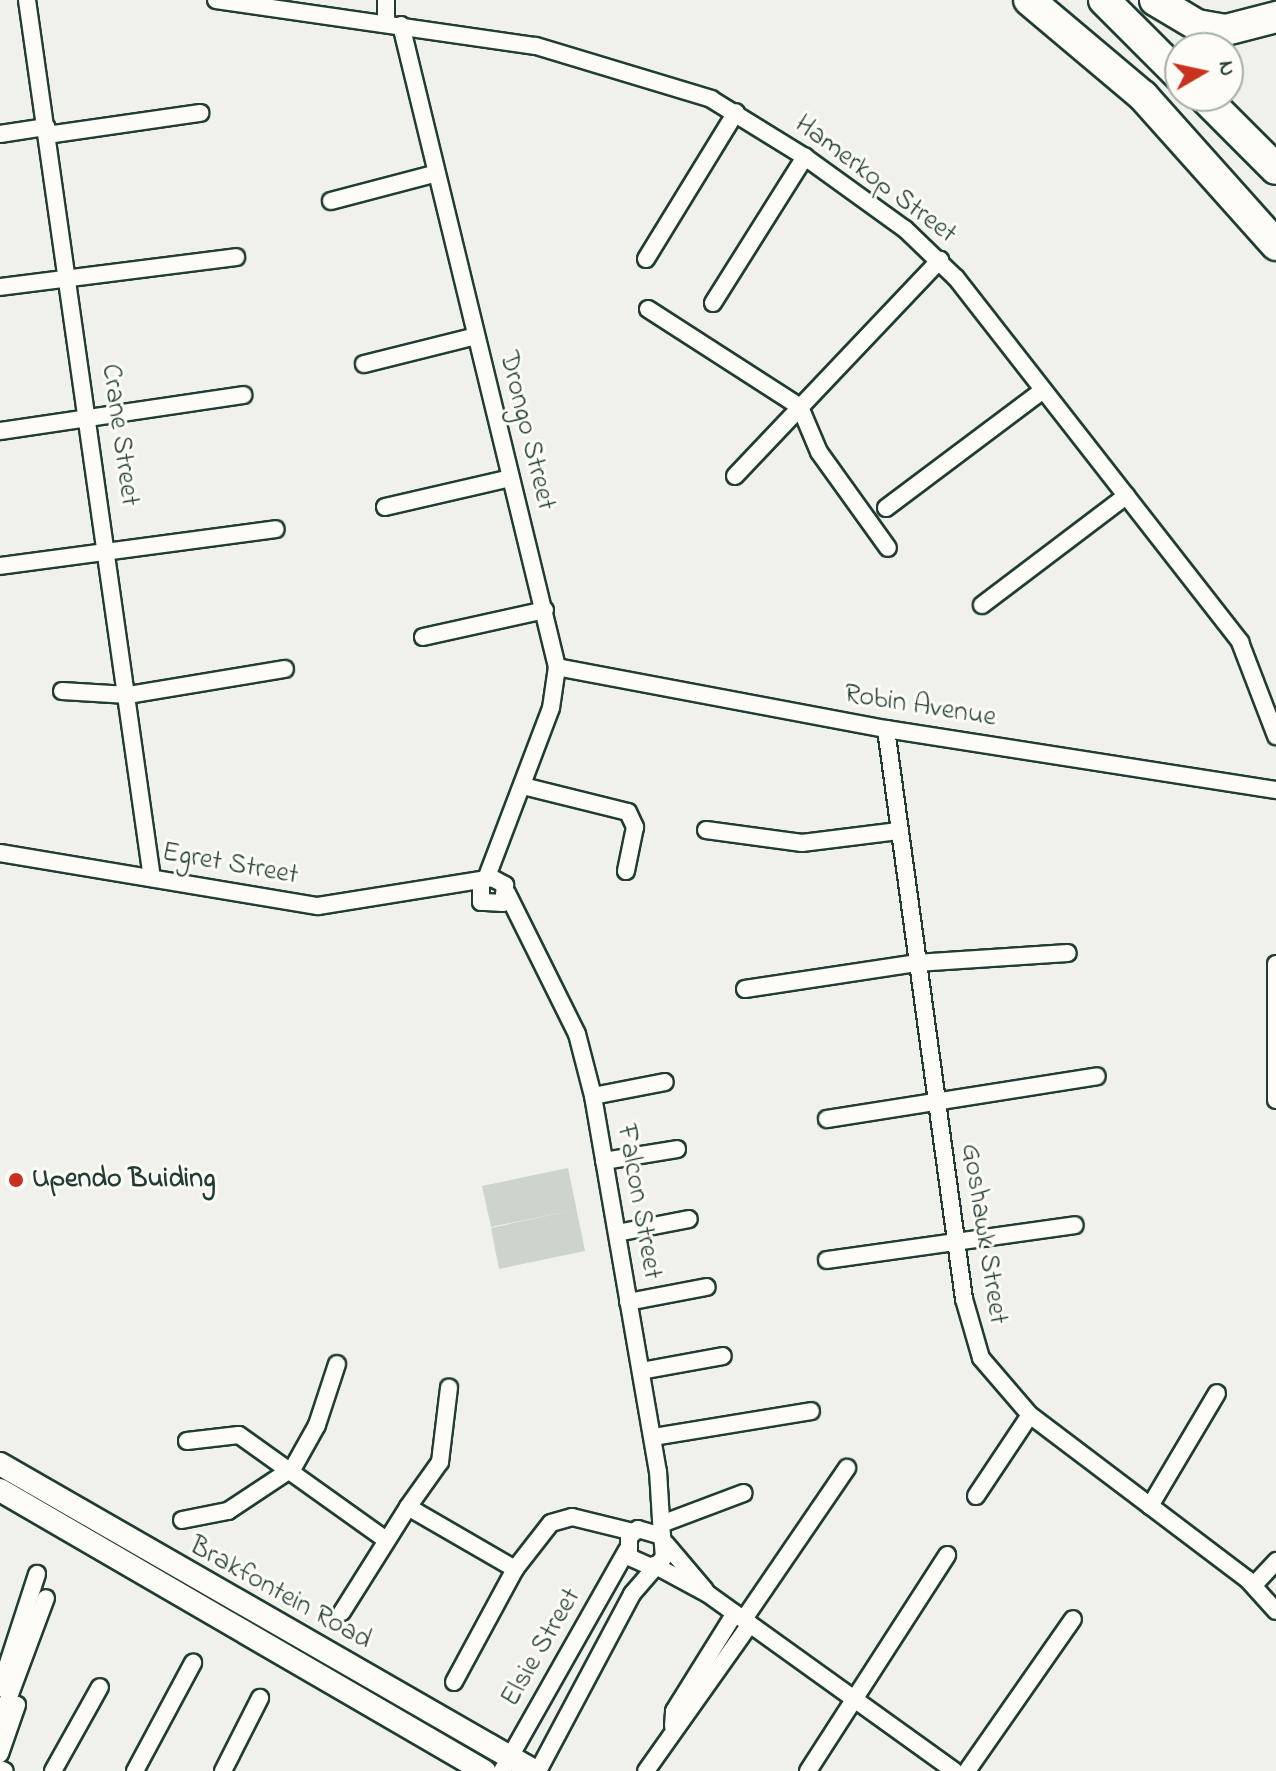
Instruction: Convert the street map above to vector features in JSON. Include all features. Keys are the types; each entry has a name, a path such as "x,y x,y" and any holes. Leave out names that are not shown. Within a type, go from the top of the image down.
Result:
{"highway":[{"path":"1029,0 1143,96 1276,245"},
{"path":"1104,0 1164,60"},
{"path":"1155,0 1197,25 1226,30 1276,17"},
{"path":"1219,112 1276,169"}],"street":[{"name":"Crane Street","path":"27,0 90,418 152,878"},
{"name":"Hamerkop Street","path":"216,0 536,46 736,112 805,157 940,260 1240,642 1276,736"},
{"name":"Drongo Street","path":"386,0 476,336 557,667 551,708 502,845 487,905"},
{"path":"646,259 736,112"},
{"path":"0,134 200,113"},
{"path":"713,303 805,157"},
{"path":"331,201 434,174"},
{"path":"0,287 236,257"},
{"path":"735,476 940,260"},
{"path":"648,309 800,407 819,452 888,548"},
{"path":"364,364 476,336"},
{"path":"886,508 1043,390"},
{"path":"0,431 243,395"},
{"path":"385,507 511,478"},
{"path":"982,605 1126,496"},
{"path":"0,566 276,529"},
{"path":"423,637 545,610"},
{"name":"Robin Avenue","path":"557,667 886,729 1276,790"},
{"path":"62,691 128,695 285,669"},
{"name":"Goshawk Street","path":"886,729 955,1239 975,1343 990,1375 1030,1415 1254,1585 1276,1611"},
{"path":"523,786 628,812 635,827 626,871"},
{"path":"706,830 802,843 898,831"},
{"name":"Egret Street","path":"0,853 318,906 494,884"},
{"path":"487,905 494,884"},
{"name":"Falcon Street","path":"494,884 522,926 577,1034 593,1096 652,1434 664,1534"},
{"name":"Egret Street","path":"451,890 487,905"},
{"name":"Falcon Street","path":"487,905 522,926"},
{"path":"745,989 916,963 1068,953"},
{"path":"1276,964 1276,1100"},
{"path":"827,1119 1097,1076"},
{"path":"593,1096 665,1082"},
{"path":"604,1161 677,1149"},
{"path":"617,1233 689,1219"},
{"path":"827,1260 955,1239 1075,1225"},
{"path":"628,1302 707,1287"},
{"path":"641,1371 723,1356"},
{"path":"182,1520 239,1506 293,1468 317,1425 337,1364"},
{"path":"342,1612 385,1539 440,1462 449,1388"},
{"path":"1150,1506 1217,1393"},
{"path":"652,1434 786,1406"},
{"path":"652,1434 811,1411"},
{"path":"976,1496 1030,1415"},
{"path":"187,1441 239,1435 293,1468 355,1524 385,1539"},
{"name":"Brakfontein Road","path":"0,1464 506,1764 536,1771"},
{"path":"646,1771 743,1619 847,1468"},
{"name":"Brakfontein Road","path":"0,1490 484,1771"},
{"path":"454,1682 515,1569 559,1518 609,1530 631,1539 664,1534 744,1493"},
{"path":"631,1539 660,1499"},
{"path":"408,1507 515,1569"},
{"path":"664,1534 708,1594"},
{"name":"Elsie Street","path":"536,1771 653,1566 664,1534"},
{"path":"631,1539 638,1566 653,1566 708,1594 954,1771"},
{"name":"Elsie Street","path":"506,1764 631,1539"},
{"path":"808,1771 850,1696 947,1555"},
{"path":"1254,1585 1276,1561"},
{"path":"0,1688 37,1574"},
{"path":"0,1721 46,1598"},
{"path":"967,1771 1073,1619"},
{"path":"135,1771 193,1663"},
{"path":"0,1754 28,1674"},
{"path":"53,1771 100,1687"},
{"path":"223,1771 260,1698"}],"shaded area":[{"path":"568,1168 585,1251 499,1269 491,1228 574,1210 491,1227 482,1186"}],"place":[{"name":"Upendo Buiding","path":"16,1180"}]}
